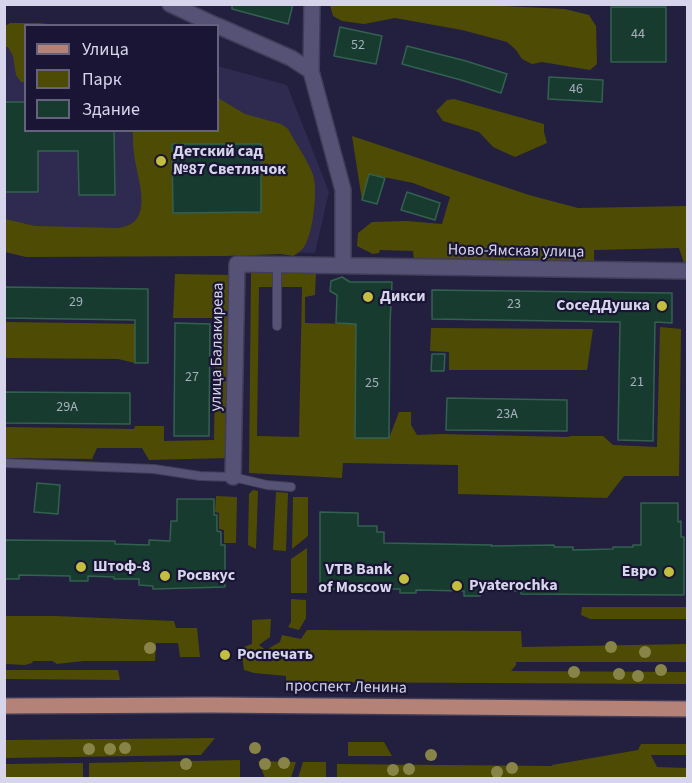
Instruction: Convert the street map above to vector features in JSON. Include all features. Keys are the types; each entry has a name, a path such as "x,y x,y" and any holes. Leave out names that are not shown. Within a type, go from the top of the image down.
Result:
{"main road":[{"name":"проспект Ленина","path":"4,706 222,705 687,709"}],"street":[{"path":"170,4 213,24"},
{"path":"312,4 311,71 343,190 343,265"},
{"path":"219,27 291,58 311,71"},
{"name":"улица Балакирева","path":"233,477 237,264 343,265"},
{"name":"Ново-Ямская улица","path":"343,265 687,271"}],"lane":[{"path":"277,265 277,326"},
{"path":"4,463 154,469 200,476 233,477 267,485 291,487"}],"shaded area":[{"name":"Детский сад №87 Светлячок","path":"5,28 24,28 24,132 219,132 219,66 287,85 329,192 315,253 5,244"}],"green space":[{"path":"461,4 565,9 589,15 596,26 597,64 590,70 542,62 532,64 522,59 507,42 462,30 395,18 364,24 342,21 333,16 330,5"},
{"path":"10,23 48,24 24,24 24,82 21,82 16,75 13,56 8,47 5,47 5,26"},
{"path":"219,99 245,114 281,124 288,129 313,175 314,212 304,247 293,256 281,254 26,257 5,252 5,219 35,226 116,228 129,225 137,219 142,200 134,154 133,132 219,132"},
{"path":"454,99 544,124 547,143 515,157 493,147 479,132 443,121 436,111 447,100"},
{"path":"352,136 529,195 578,208 687,206 687,263 684,263 679,248 594,250 594,261 414,260 413,251 380,250 379,253 373,254 357,246 358,233 372,222 407,221 442,224 450,197 413,183 369,174 362,200"},
{"path":"251,271 316,271 315,295 305,297 305,323 356,324 355,438 389,438 399,412 411,412 411,425 417,435 603,436 613,445 657,447 660,327 681,329 679,476 624,476 607,498 458,494 458,465 343,463 342,478 249,473","holes":["259,287 302,287 299,437 257,436"]},
{"path":"175,274 232,275 229,458 149,460 142,448 97,448 92,459 5,458 5,427 134,429 135,426 164,426 164,441 214,440 216,318 173,318"},
{"path":"5,322 148,324 148,345 135,345 135,363 118,359 5,358"},
{"path":"431,328 593,329 587,370 449,370 449,352 430,351"},
{"path":"253,490 258,491 256,549 248,545 249,494"},
{"path":"276,492 288,493 286,551 273,550"},
{"path":"216,496 237,497 236,543 224,543 224,530 219,529 219,513 215,512"},
{"path":"293,497 308,497 308,536 292,549"},
{"path":"307,548 307,593 291,593 291,559"},
{"path":"291,599 306,600 306,618 299,630 288,627 291,622"},
{"path":"582,607 687,607 687,619 590,619 581,615"},
{"path":"5,616 174,621 176,628 197,628 200,657 180,657 178,643 156,643 155,661 84,661 57,664 52,661 33,661 25,665 5,664"},
{"path":"271,619 270,637 259,645 266,650 280,642 282,635 301,639 307,630 521,631 522,647 687,644 687,662 516,662 511,671 687,672 687,684 286,682 286,676 244,670 241,648 252,644 252,620"},
{"path":"5,670 118,670 120,680 5,679"},
{"path":"215,738 201,755 5,758 5,740"},
{"path":"348,742 384,742 392,756 348,756"},
{"path":"641,744 687,744 687,755 651,755 657,767 687,768 687,778 337,778 337,764 552,766 638,750"},
{"path":"240,760 240,778 89,778 89,763"},
{"path":"258,761 296,762 291,778 265,778"},
{"path":"303,762 326,762 326,778 298,778"},
{"path":"83,763 83,778 5,778 5,764"}],"building":[{"path":"232,4 293,4 288,24 232,9"},
{"path":"611,7 666,7 666,62 611,62"},
{"path":"340,27 382,36 376,64 334,56"},
{"path":"407,46 507,74 501,93 402,64"},
{"path":"549,77 603,80 602,102 548,99"},
{"path":"4,102 24,102 24,132 114,132 115,195 79,195 78,151 38,151 38,192 4,192"},
{"path":"172,144 261,144 261,212 173,213"},
{"path":"369,174 385,178 377,204 362,200"},
{"path":"407,192 440,203 435,220 401,210"},
{"path":"342,277 350,282 392,282 389,438 355,438 356,324 336,323 337,295 330,291 331,281"},
{"path":"4,287 148,289 148,363 135,363 135,320 4,318"},
{"path":"432,290 672,293 672,323 655,322 653,441 618,440 620,322 432,319"},
{"path":"175,323 210,324 209,436 174,436"},
{"path":"432,354 445,354 444,371 431,371"},
{"path":"4,392 130,393 130,424 4,423"},
{"path":"447,398 567,400 567,431 446,430"},
{"path":"37,483 60,485 58,514 34,512"},
{"path":"177,499 214,499 217,531 221,532 221,545 225,545 225,587 153,589 153,586 139,585 139,579 88,576 88,581 70,581 70,576 19,575 19,579 4,579 4,540 115,541 115,544 149,545 149,540 170,541 171,521 177,521"},
{"path":"641,503 678,503 678,522 681,521 681,537 684,537 684,595 521,594 521,591 480,591 480,596 464,596 464,591 416,590 416,593 400,593 400,589 354,589 354,592 341,592 341,589 320,589 320,512 358,513 358,526 377,526 377,532 384,532 384,543 554,545 554,547 573,547 573,550 613,549 613,547 641,545"}],"place":[{"name":"Детский сад №87 Светлячок","path":"161,161"},
{"name":"Дикси","path":"368,297"},
{"name":"СосеДДушка","path":"662,306"},
{"name":"Штоф-8","path":"81,567"},
{"name":"Евро","path":"669,572"},
{"name":"Росвкус","path":"165,576"},
{"name":"VTB Bank of Moscow","path":"404,579"},
{"name":"Pyaterochka","path":"457,586"},
{"name":"Роспечать","path":"225,655"}]}
